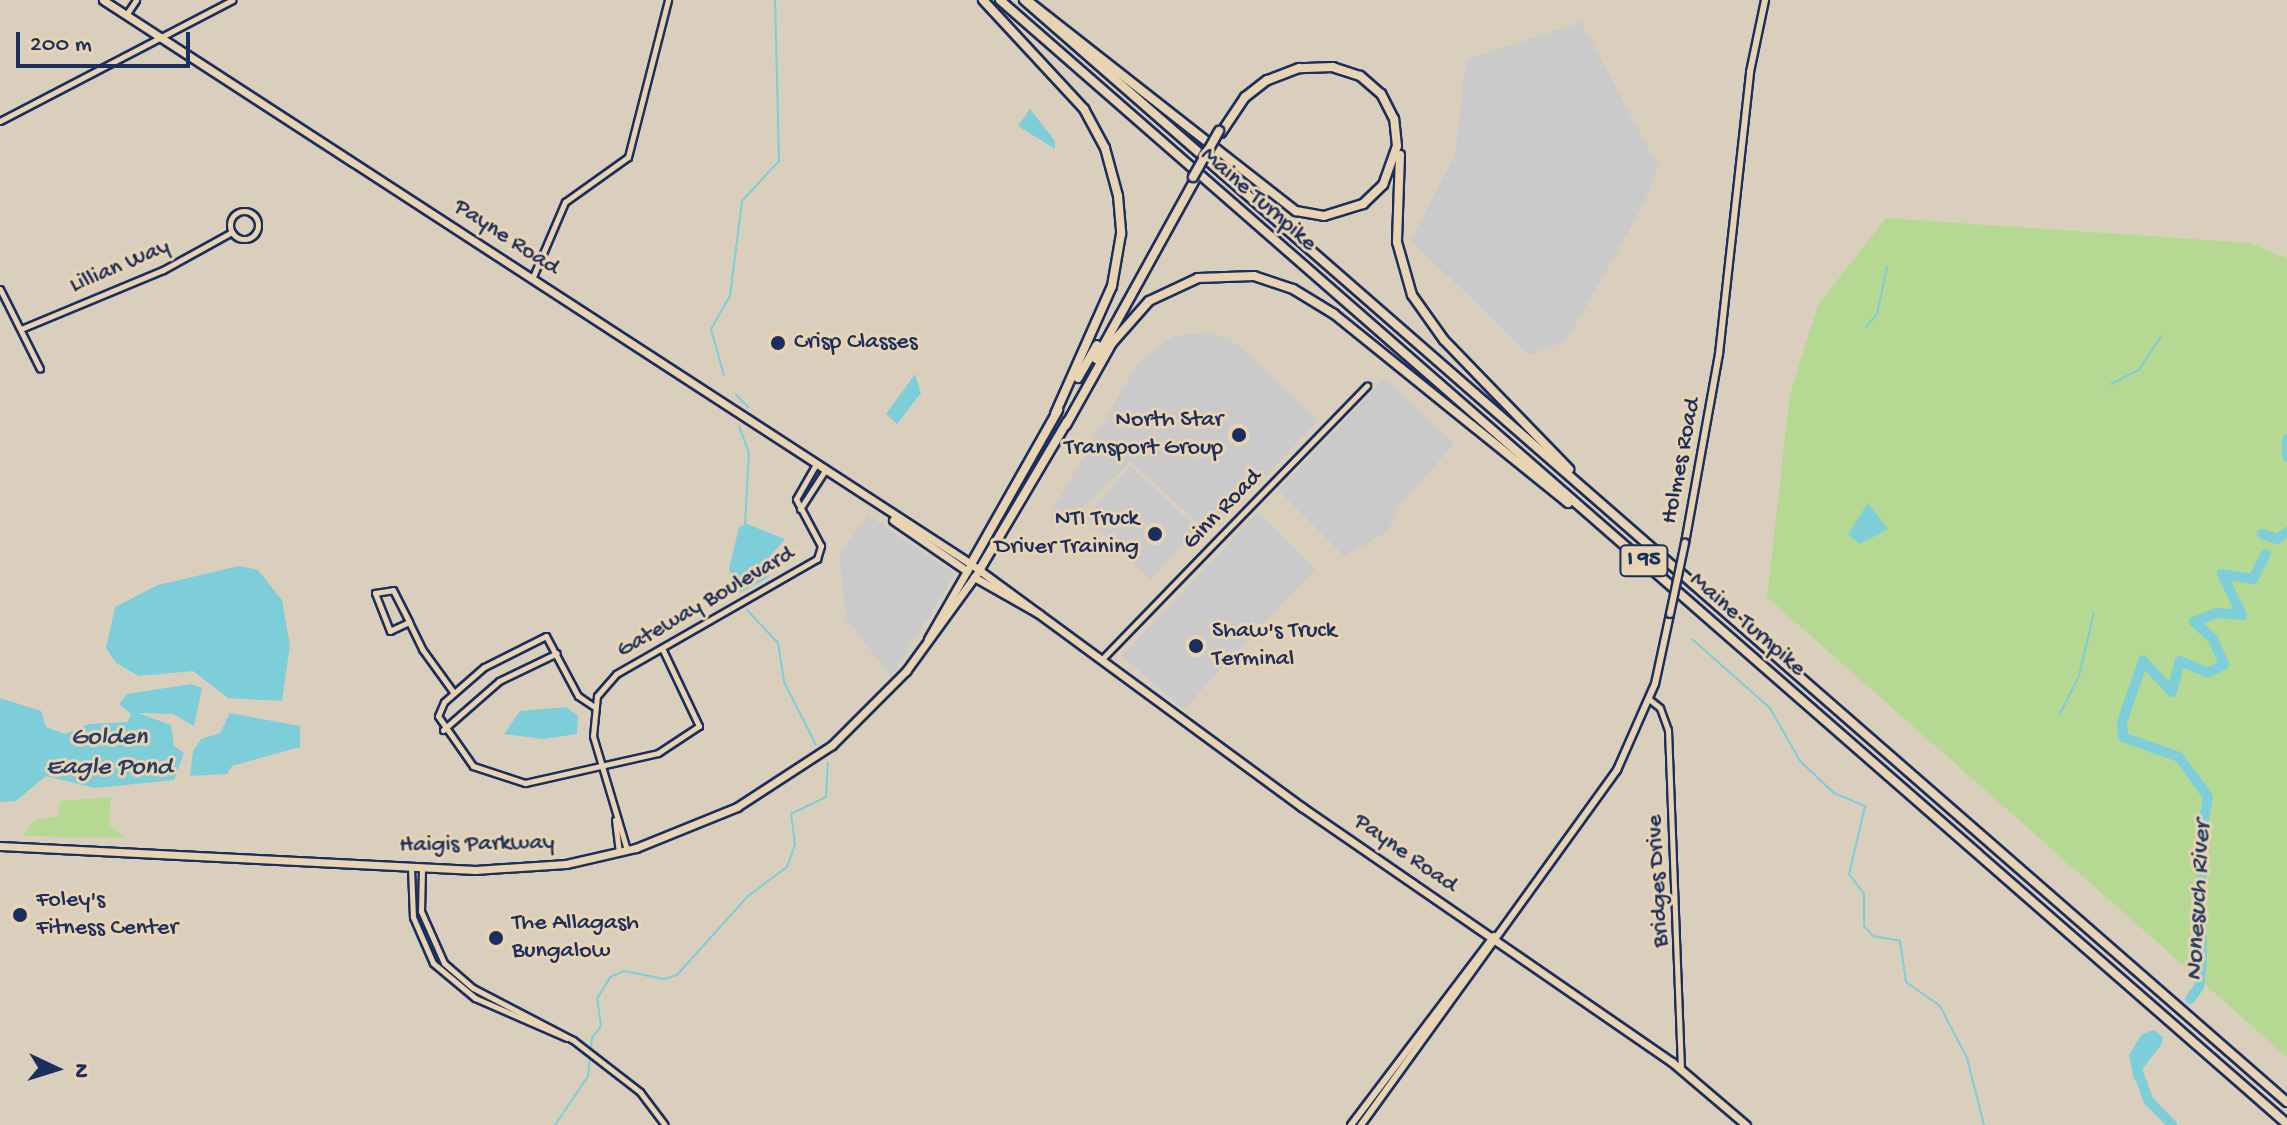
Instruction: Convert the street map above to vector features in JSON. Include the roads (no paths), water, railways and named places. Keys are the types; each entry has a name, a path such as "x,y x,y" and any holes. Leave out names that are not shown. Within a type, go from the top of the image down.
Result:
{"highway":[{"path":"983,0 1084,109 1105,148 1118,196 1121,234 1112,286 1055,414"},
{"name":"Maine Turnpike","path":"1000,0 2287,1124"},
{"path":"1024,0 1042,7 1296,211 1324,216 1363,204 1383,185 1397,146 1394,119 1381,94 1360,76 1319,66 1267,80 1245,97 1220,132"},
{"name":"Maine Turnpike","path":"1024,0 2287,1102"},
{"path":"969,568 1055,414 1242,96 1290,68 1344,67 1379,88 1394,111 1401,138 1397,242 1412,295 1444,340 1603,505"},
{"path":"1066,425 1194,178"},
{"path":"978,573 1112,343 1149,301 1198,278 1254,276 1293,289 1334,314 1619,540"}],"main road":[{"name":"Payne Road","path":"103,0 1104,657 1302,807 1681,1069 1746,1125"},
{"name":"Haigis Parkway","path":"928,641 969,568"},
{"name":"Haigis Parkway","path":"0,846 411,868 527,868 623,851 703,824 801,768 868,713 928,641 978,573"}],"street":[{"path":"126,15 136,0"},
{"path":"0,121 232,0"},
{"path":"532,279 565,202 628,157 668,0"},
{"name":"Holmes Road","path":"1494,940 1602,795 1649,699 1685,543 1719,354 1750,72 1765,0"},
{"name":"Lillian Way","path":"21,329 163,270 230,233 251,236 256,218 237,213 230,233"},
{"path":"0,289 40,369"},
{"name":"Ginn Road","path":"1104,657 1367,386"},
{"name":"Gateway Boulevard","path":"593,706 612,677 817,559 821,546 800,510 796,496 815,466"},
{"name":"Gateway Boulevard","path":"800,510 824,472"},
{"path":"409,622 390,631 375,593 391,589 454,693"},
{"path":"623,851 601,767 593,706 578,696 551,639 539,638 491,662 440,708 443,730 475,768 520,782 601,767 661,752 697,731 662,648"},
{"path":"443,730 499,681 557,653"},
{"name":"Bridges Drive","path":"1649,699 1662,712 1669,742 1681,1069"},
{"path":"411,868 413,917 433,963 475,998 573,1040"},
{"path":"422,868 421,911 444,963 473,988 573,1040 616,1073 665,1125"},
{"path":"1351,1125 1494,940"},
{"path":"1361,1125 1494,940"}],"water":[{"path":"1030,109 1055,141 1055,149 1018,126"},
{"path":"915,374 921,393 897,424 886,414"},
{"path":"1868,503 1888,529 1860,544 1848,534"},
{"path":"747,524 785,539 768,559 769,577 740,593 729,569 739,527"},
{"path":"239,566 258,570 282,600 290,645 282,701 228,698 193,671 139,676 116,663 106,648 115,607 158,585"},
{"name":"Golden Eagle Pond","path":"191,684 202,688 194,726 173,714 138,713 171,725 174,746 184,753 174,780 95,788 46,776 16,801 0,802 0,698 41,711 46,727 65,734 89,724 128,722 131,714 119,704 127,694"},
{"path":"566,707 578,716 577,734 543,739 504,734 520,711"},
{"path":"230,713 300,726 300,747 232,766 227,774 190,776 193,751 201,739 220,733"},
{"path":"2154,1030 2163,1037 2161,1045 2134,1080 2129,1055 2142,1034"}],"waterway":[{"path":"724,375 711,329 730,296 742,201 779,161 775,0"},
{"path":"1866,327 1877,314 1887,267"},
{"path":"2111,384 2139,370 2161,336"},
{"path":"736,395 748,407"},
{"path":"739,426 749,453 745,525"},
{"name":"Nonesuch River","path":"2287,439 2287,457"},
{"name":"Nonesuch River","path":"2262,534 2277,539 2287,532"},
{"name":"Nonesuch River","path":"2190,999 2199,987 2202,962 2201,837 2208,797 2179,757 2123,737 2122,722 2143,661 2172,692 2180,661 2208,673 2224,664 2213,639 2194,622 2216,613 2242,615 2222,574 2253,579 2266,554"},
{"path":"747,610 778,643 784,682 816,745"},
{"path":"2060,714 2079,676 2094,612"},
{"path":"1692,639 1770,708 1800,761 1834,793 1865,806 1849,874 1864,894 1864,926 1873,936 1900,941 1906,982 1940,1006 1967,1058 1984,1125"},
{"path":"555,1125 588,1076 592,1038 601,1026 597,999 610,977 624,971 664,979 677,975 748,896 787,867 795,845 791,814 826,797 828,763"},
{"name":"Nonesuch River","path":"2137,1069 2148,1100 2172,1125"}],"place":[{"name":"Crisp Classes","path":"778,343"},
{"name":"North Star Transport Group","path":"1239,435"},
{"name":"NTI Truck Driver Training","path":"1155,534"},
{"name":"Shaw's Truck Terminal","path":"1196,646"},
{"name":"Foley's Fitness Center","path":"20,915"},
{"name":"The Allagash Bungalow","path":"496,938"}]}
